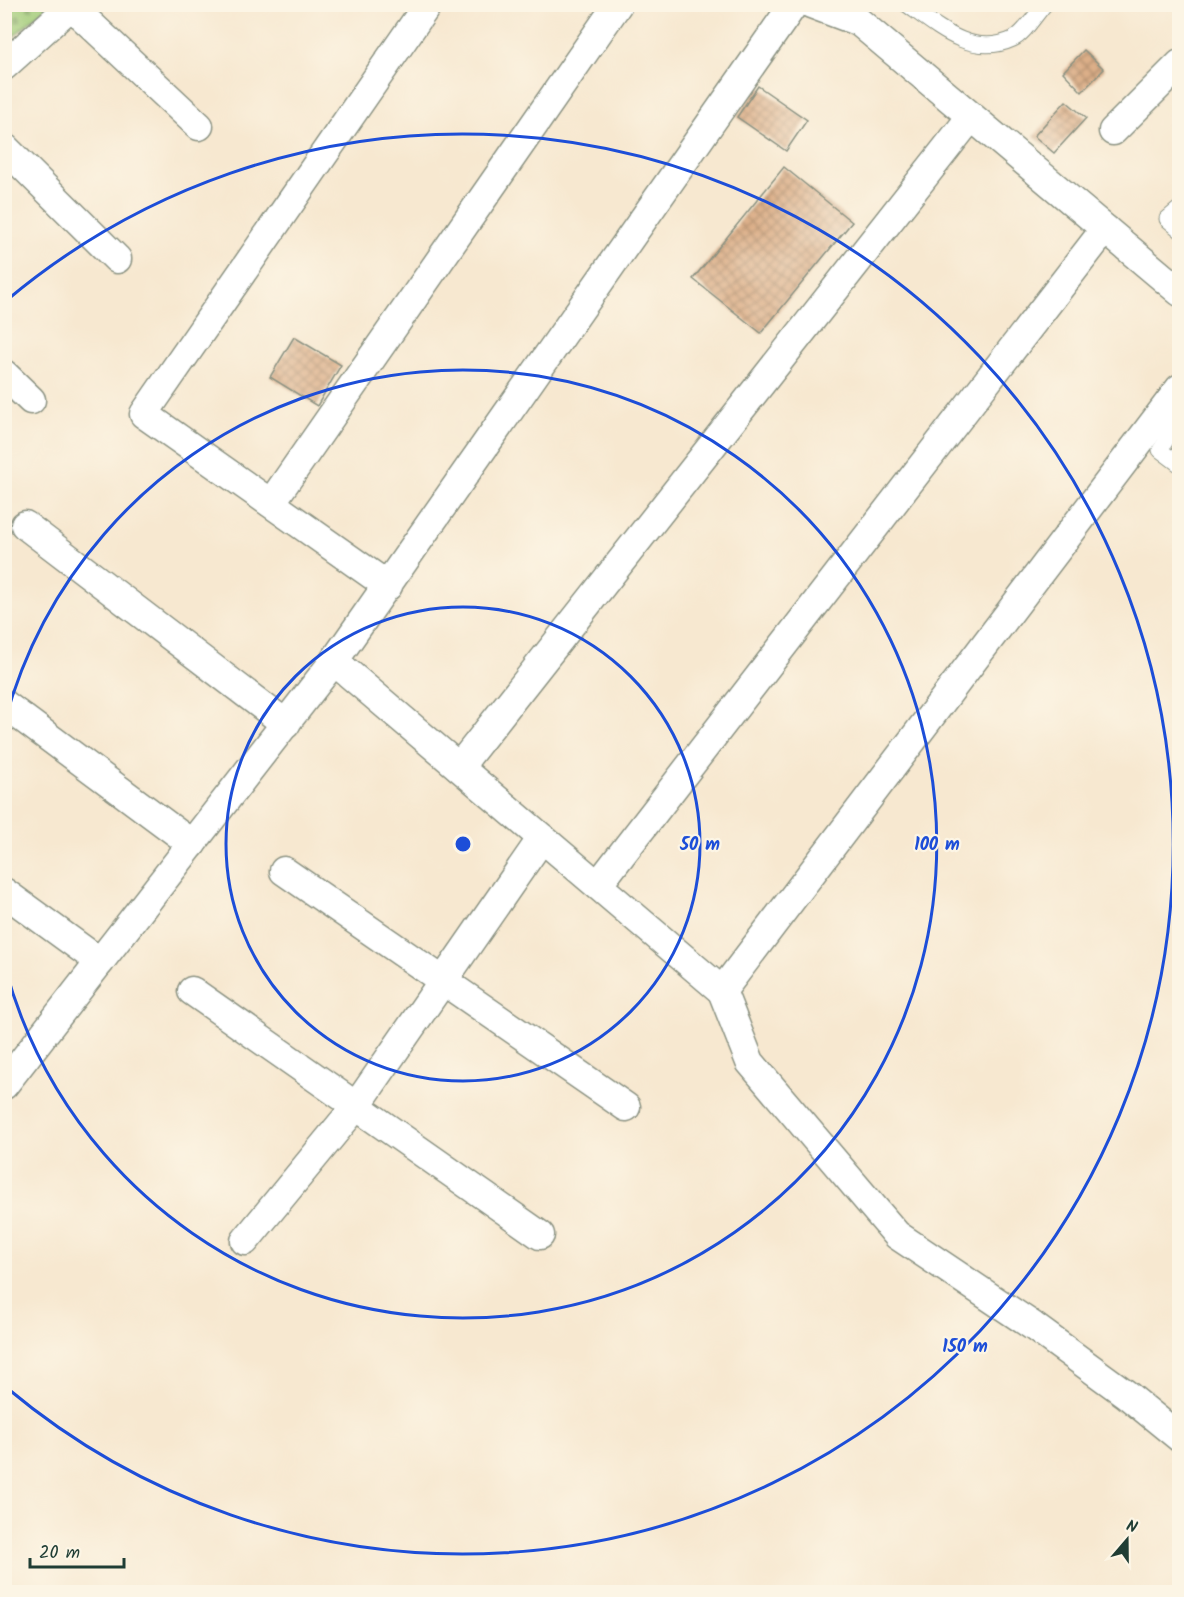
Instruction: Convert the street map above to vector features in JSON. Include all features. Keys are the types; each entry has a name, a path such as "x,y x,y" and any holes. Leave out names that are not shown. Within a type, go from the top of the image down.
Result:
{"street":[{"path":"388,586 144,414 428,4"},
{"path":"271,503 618,4"},
{"path":"5,1083 334,661 795,4"},
{"path":"811,4 859,22 1179,292"},
{"path":"4,66 72,5 199,126"},
{"path":"1113,130 1179,64"},
{"path":"459,767 971,117"},
{"path":"4,147 117,259"},
{"path":"598,885 1105,229"},
{"path":"4,374 31,400"},
{"path":"722,991 1179,388"},
{"path":"25,525 286,724"},
{"path":"334,661 722,991 750,1062 897,1235 1033,1326 1126,1394 1179,1438"},
{"path":"4,704 192,844"},
{"path":"245,1241 357,1106 542,838"},
{"path":"284,871 626,1107"},
{"path":"4,892 100,962"},
{"path":"192,991 540,1235"}],"lane":[{"path":"906,4 952,37 987,46 1015,38 1045,4"},
{"path":"1179,208 1167,219 1179,230"},
{"path":"1179,419 1160,450 1179,465"}],"green space":[{"path":"5,4 49,4 49,5 5,44"}],"building":[{"path":"1084,50 1104,69 1082,92 1063,72"},
{"path":"758,86 807,120 786,151 737,117"},
{"path":"1066,101 1086,118 1054,153 1034,136"},
{"path":"784,167 852,222 761,333 693,279"},
{"path":"294,337 341,365 317,406 270,377"}]}
